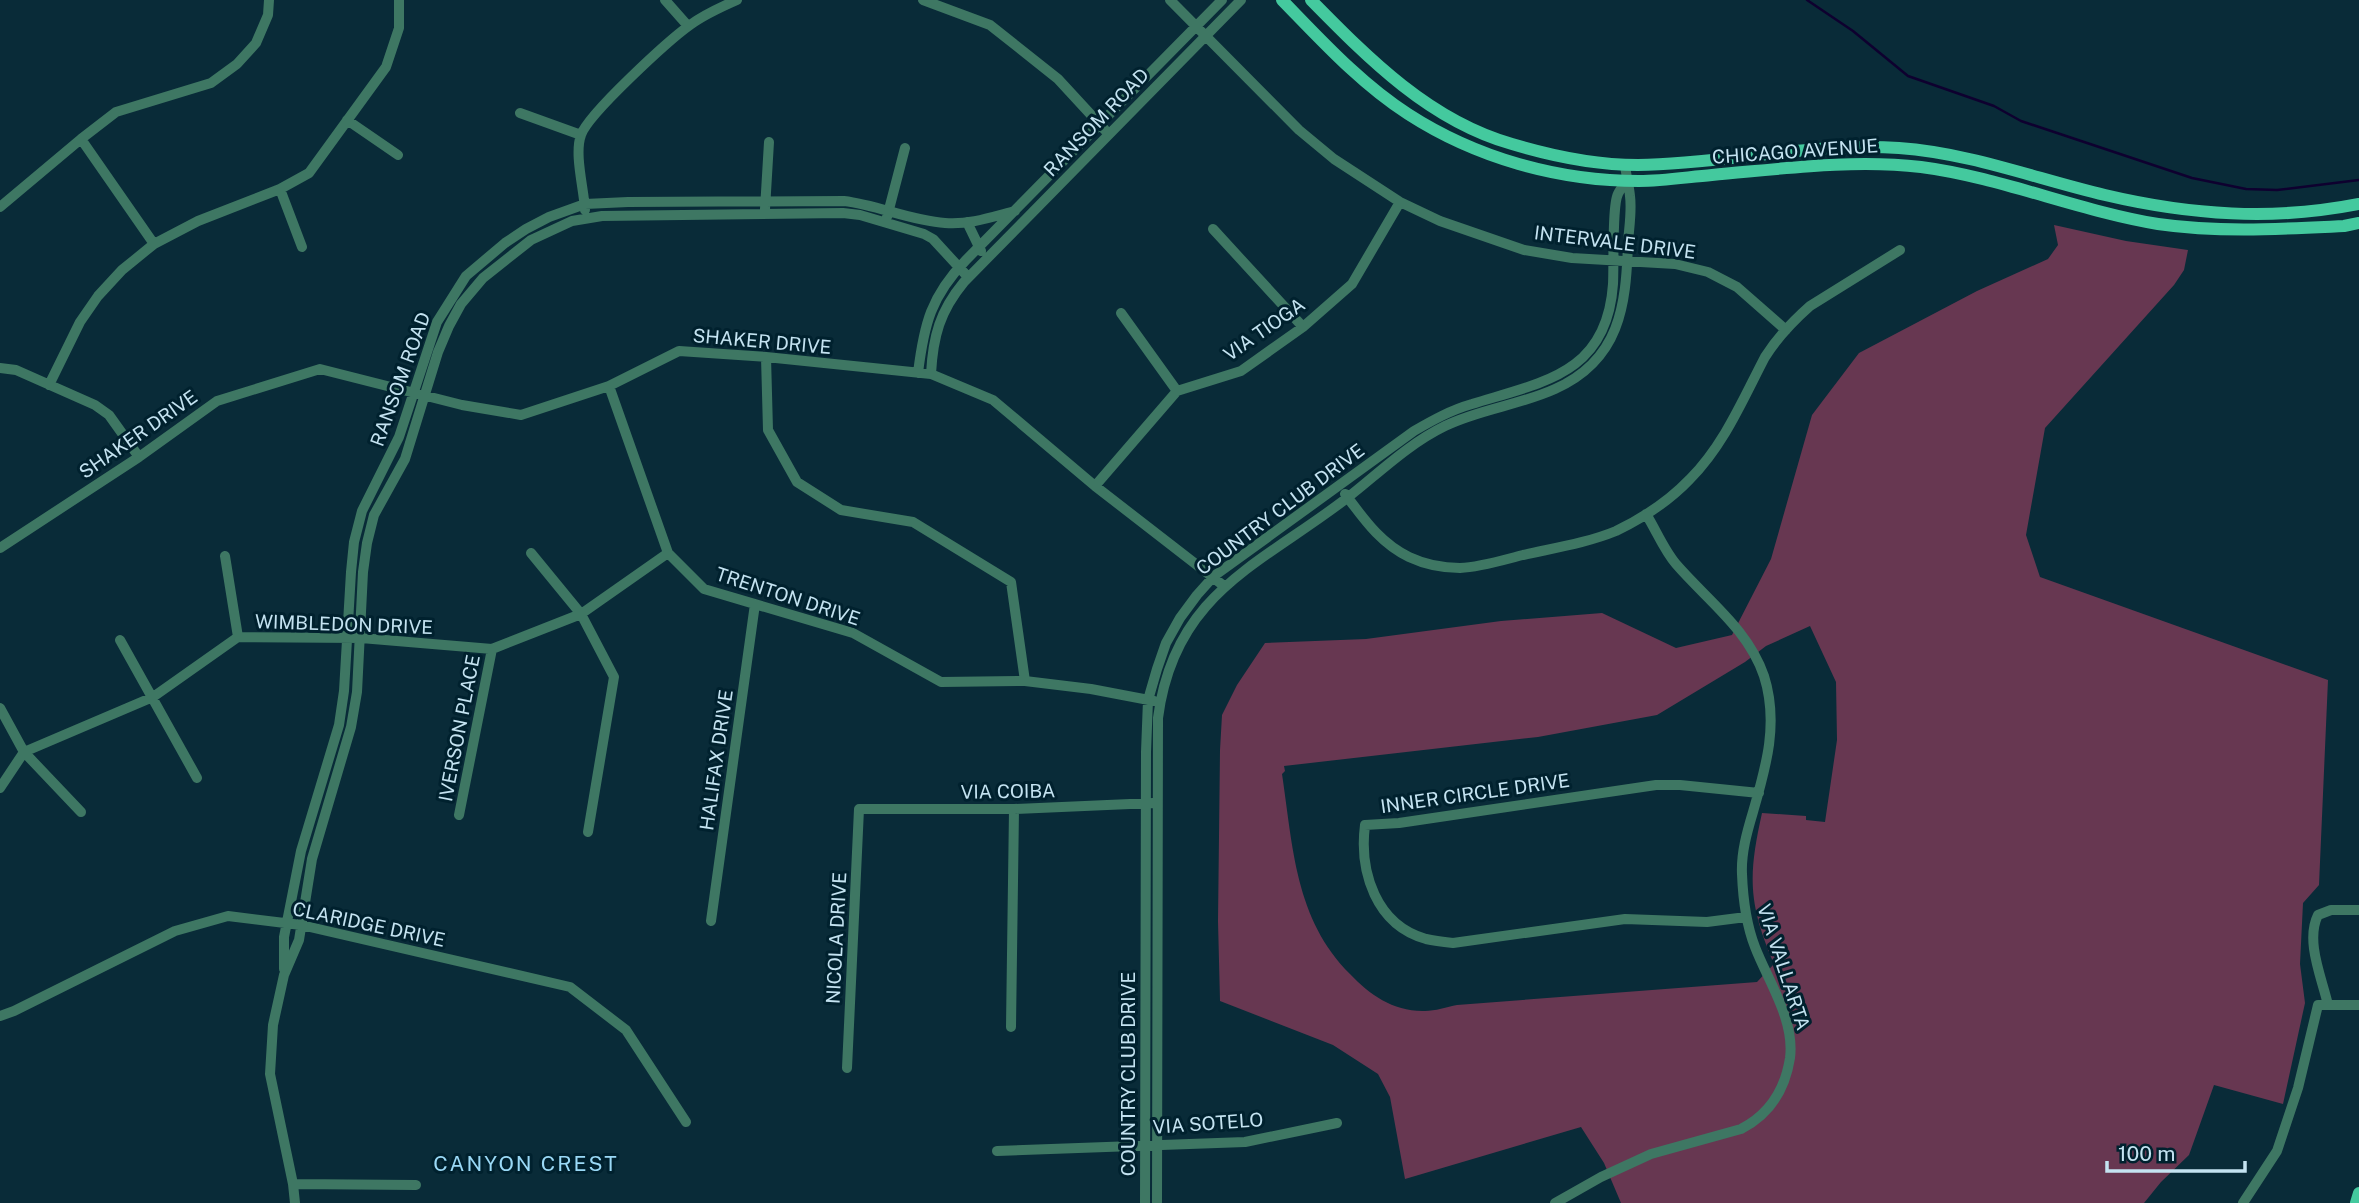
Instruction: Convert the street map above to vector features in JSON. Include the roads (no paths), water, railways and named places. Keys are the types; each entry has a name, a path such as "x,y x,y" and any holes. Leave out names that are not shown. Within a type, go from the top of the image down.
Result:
{"main road":[{"name":"CHICAGO AVENUE","path":"1282,0 1369,85 1406,113 1439,133 1499,159 1556,174 1627,181 1667,180 1796,167 1895,165 1926,168 2096,211 2157,223 2230,230 2344,226 2359,223"},
{"name":"CHICAGO AVENUE","path":"1311,0 1387,74 1422,101 1452,119 1509,144 1563,157 1625,164 1667,163 1856,147 1899,148 1979,162 2104,195 2163,207 2266,215 2359,204"},
{"path":"2356,1203 2359,1193"}],"street":[{"path":"0,207 116,112 211,83 228,70 256,43 268,15 269,0"},
{"path":"49,385 80,322 98,296 122,270 154,244 198,221 279,189 309,173 386,67 399,28 399,0"},
{"path":"665,0 688,26"},
{"path":"586,217 580,172 580,135 608,100 688,26 737,0"},
{"path":"923,0 990,25 1058,79 1109,135"},
{"name":"INTERVALE DRIVE","path":"1170,0 1308,137 1334,159 1400,202 1450,225 1524,250 1572,258 1675,264 1708,272 1737,287 1786,330"},
{"name":"RANSOM ROAD","path":"962,264 1222,0"},
{"name":"RANSOM ROAD","path":"295,1203 270,1074 272,1025 284,975 299,940 315,849 351,727 357,692 363,572 369,534 381,499 404,458 436,322 466,276 505,243 548,217 585,204 628,202 862,203 933,239 972,273 1241,0"},
{"path":"520,113 580,135"},
{"path":"347,120 398,155"},
{"path":"81,139 154,244"},
{"path":"765,214 769,142"},
{"path":"887,217 905,148"},
{"name":"COUNTRY CLUB DRIVE","path":"1152,803 1160,702 1172,665 1189,628 1224,586 1252,563 1347,498 1382,468 1439,429 1457,420 1534,398 1558,388 1581,374 1606,346 1619,322 1625,296 1630,197 1625,164"},
{"name":"COUNTRY CLUB DRIVE","path":"1157,1203 1152,1145 1152,803 1148,700 1171,635 1197,594 1214,576 1414,431 1441,416 1547,381 1565,372 1580,359 1603,331 1609,312 1615,261 1616,199 1627,181"},
{"path":"279,189 302,247"},
{"name":"VIA TIOGA","path":"1177,391 1241,371 1303,327 1352,284 1400,202"},
{"name":"RANSOM ROAD","path":"284,975 284,937 301,851 339,725 344,691 354,542 362,511 393,454 449,326 475,285 511,253 531,240 586,217 843,213 932,222 967,222 1015,211"},
{"path":"967,222 985,260"},
{"path":"1213,229 1303,327"},
{"path":"1339,486 1371,530 1390,547 1410,558 1433,565 1461,568 1588,540 1615,531 1670,497 1714,452 1765,357 1786,330 1810,306 1900,250"},
{"path":"918,373 930,313 940,289 962,264"},
{"path":"931,374 934,341 942,316 953,295 972,273"},
{"path":"1096,486 1177,391 1121,313"},
{"name":"SHAKER DRIVE","path":"0,548 139,457 217,401 320,369 462,405 521,415 609,386 679,351 931,374 993,400 1096,486 1224,586"},
{"path":"766,357 768,430 797,482 841,510 913,522 1011,582 1025,681"},
{"path":"0,368 16,370 95,405 109,415 139,457"},
{"name":"TRENTON DRIVE","path":"609,386 668,553 704,589 853,632 941,682 1025,681 1091,689 1160,702"},
{"name":"VIA VALLARTA","path":"1555,1203 1601,1177 1651,1154 1741,1129 1754,1122 1777,1097 1785,1082 1790,1058 1787,1023 1754,946 1746,917 1741,870 1746,837 1769,754 1771,730 1768,690 1763,673 1745,638 1674,562 1646,514"},
{"path":"531,552 581,614 614,677 588,832"},
{"name":"WIMBLEDON DRIVE","path":"24,752 153,697 238,637 361,638 492,649 581,614 668,553"},
{"path":"225,556 238,637"},
{"name":"HALIFAX DRIVE","path":"711,920 755,604"},
{"path":"120,640 197,778"},
{"name":"IVERSON PLACE","path":"459,815 492,649"},
{"path":"0,708 24,752 81,813"},
{"path":"0,788 24,752"},
{"name":"INNER CIRCLE DRIVE","path":"1746,917 1707,922 1625,919 1453,943 1425,939 1399,924 1379,904 1367,878 1362,845 1365,825 1399,823 1656,785 1759,793"},
{"name":"VIA COIBA","path":"859,809 1014,809 1152,803"},
{"name":"NICOLA DRIVE","path":"847,1068 859,809"},
{"path":"1011,1027 1014,809"},
{"path":"2243,1203 2277,1152 2323,1005 2313,926 2318,915 2331,910 2359,911"},
{"name":"CLARIDGE DRIVE","path":"0,1016 174,931 228,916 301,925 570,987 626,1030 685,1122"},
{"path":"2323,1005 2359,1005"},
{"name":"VIA SOTELO","path":"998,1151 1245,1142 1336,1123"},
{"name":"COUNTRY CLUB DRIVE","path":"1145,1203 1152,1145"},
{"path":"293,1184 416,1185"}],"waterway":[{"path":"1807,0 1853,31 1908,76 1994,106 2021,121 2192,178 2246,189 2277,190 2359,180"}],"district":[{"name":"CANYON CREST","path":"526,1163"}]}
